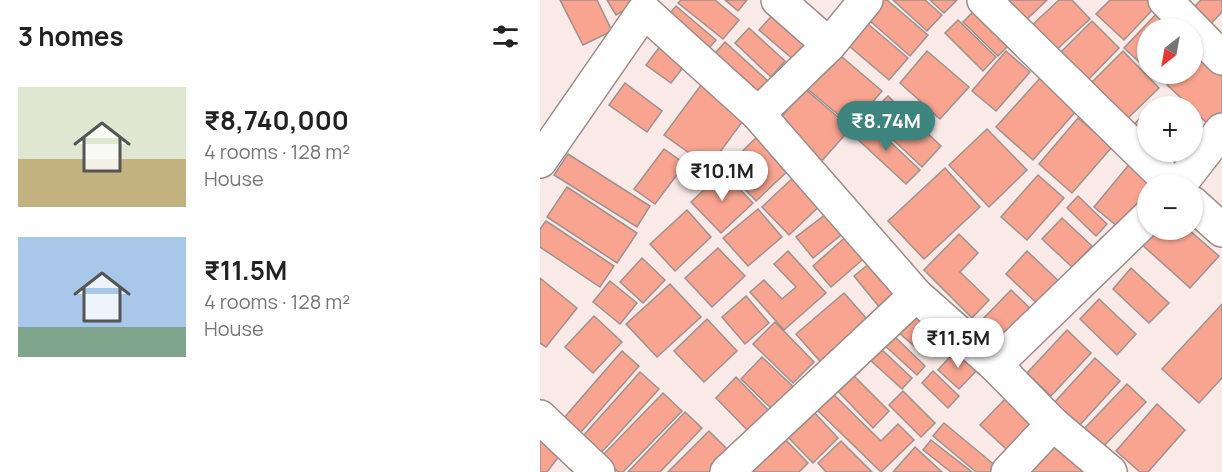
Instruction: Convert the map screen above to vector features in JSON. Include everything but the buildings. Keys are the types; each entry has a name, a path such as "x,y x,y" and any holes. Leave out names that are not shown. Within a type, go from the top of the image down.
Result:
{"street":[{"path":"778,0 829,45"},
{"path":"758,114 829,45 866,0"},
{"path":"984,0 1162,174"},
{"path":"1165,0 1222,58"},
{"path":"540,161 650,5 758,114 916,295 996,365 1053,424 1110,472"},
{"path":"1188,174 1222,130"},
{"path":"1203,213 1222,230"},
{"path":"996,365 1137,228"},
{"path":"727,472 916,295"},
{"path":"540,417 598,472"},
{"path":"1008,472 1053,424"}]}
